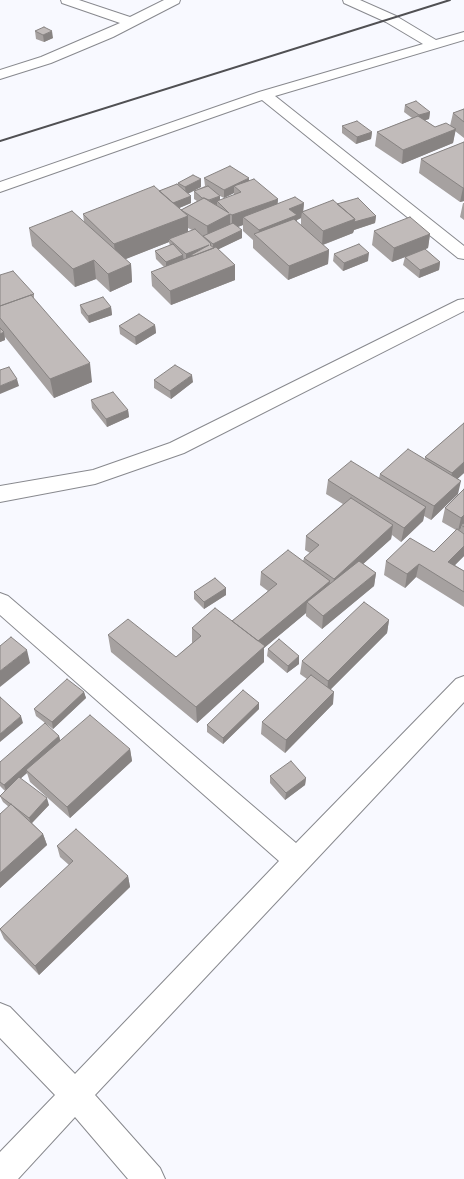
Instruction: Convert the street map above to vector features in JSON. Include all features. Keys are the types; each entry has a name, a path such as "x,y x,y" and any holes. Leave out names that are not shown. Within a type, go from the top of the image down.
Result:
{"street":[{"path":"67,0 131,22"},
{"path":"0,75 46,60 108,34 174,0"},
{"path":"349,0 391,19 433,44"},
{"path":"0,187 264,95 464,36"},
{"path":"264,95 464,254"},
{"path":"0,494 95,477 177,448 464,304"},
{"path":"0,602 297,860"},
{"path":"0,1175 297,860 464,686"},
{"path":"0,1017 76,1096 149,1179"}],"building":[{"path":"44,27 52,31 43,35 35,31"},
{"path":"416,101 430,112 419,115 405,105"},
{"path":"464,109 464,122 453,113"},
{"path":"418,116 435,127 446,123 456,129 403,150 377,132"},
{"path":"357,121 372,132 357,137 342,126"},
{"path":"464,142 464,188 421,159"},
{"path":"230,166 249,178 224,190 204,178"},
{"path":"193,175 201,179 185,187 178,183"},
{"path":"254,179 278,199 232,215 230,214 207,226 181,210 204,198 229,213 217,201 241,192 234,186"},
{"path":"177,184 191,196 173,203 159,191"},
{"path":"154,186 188,216 114,244 83,214"},
{"path":"208,186 220,196 209,200 202,198 194,191"},
{"path":"295,197 304,203 289,209 297,215 259,230 243,217"},
{"path":"358,198 376,216 354,222 355,219 337,204"},
{"path":"333,200 355,219 323,231 302,212"},
{"path":"72,211 131,264 108,274 94,260 73,269 29,228"},
{"path":"410,217 430,234 394,248 374,231"},
{"path":"294,219 329,250 289,266 254,234"},
{"path":"233,223 242,230 213,244 203,236"},
{"path":"195,229 214,248 193,256 191,255 209,245 186,254 169,239"},
{"path":"173,244 183,255 166,262 155,251"},
{"path":"359,244 369,253 344,263 334,254"},
{"path":"216,247 235,265 170,291 151,272"},
{"path":"425,249 440,262 420,270 405,257"},
{"path":"13,271 34,294 0,306 0,275"},
{"path":"31,295 90,363 50,379 0,318 0,306"},
{"path":"103,297 111,307 88,316 80,305"},
{"path":"139,314 155,325 135,337 119,326"},
{"path":"0,328 4,332 0,334"},
{"path":"175,365 192,375 170,391 154,380"},
{"path":"9,367 17,379 0,386 0,370"},
{"path":"113,392 128,410 106,419 91,400"},
{"path":"464,423 464,462 452,473 425,457"},
{"path":"408,449 461,481 434,506 380,474"},
{"path":"351,461 426,507 404,528 328,480"},
{"path":"464,489 464,515 461,518 445,508"},
{"path":"351,498 393,525 334,579 304,558 319,545 306,536"},
{"path":"457,529 464,534 464,546 448,562 464,571 464,592 419,564 407,574 386,561 410,538 434,552"},
{"path":"288,550 330,581 258,641 232,621 277,584 261,572"},
{"path":"359,561 376,573 323,616 307,602"},
{"path":"215,578 226,588 204,602 194,592"},
{"path":"364,602 389,620 328,681 302,661"},
{"path":"215,608 265,646 196,707 108,635 128,619 176,657 201,636 192,628"},
{"path":"11,637 27,650 0,671 0,646"},
{"path":"279,639 299,656 288,666 268,649"},
{"path":"311,675 334,692 286,740 262,722"},
{"path":"67,679 84,692 52,722 34,709"},
{"path":"243,690 259,703 223,738 207,725"},
{"path":"0,697 21,716 0,734"},
{"path":"90,715 130,749 67,807 26,770"},
{"path":"45,723 59,736 4,785 0,782 0,762"},
{"path":"291,761 306,778 286,793 270,776"},
{"path":"19,777 47,798 29,818 0,796"},
{"path":"11,804 43,834 0,873 0,814"},
{"path":"76,829 128,876 35,966 0,929 73,861 57,846"}],"railway":[{"path":"0,141 450,0"}]}
